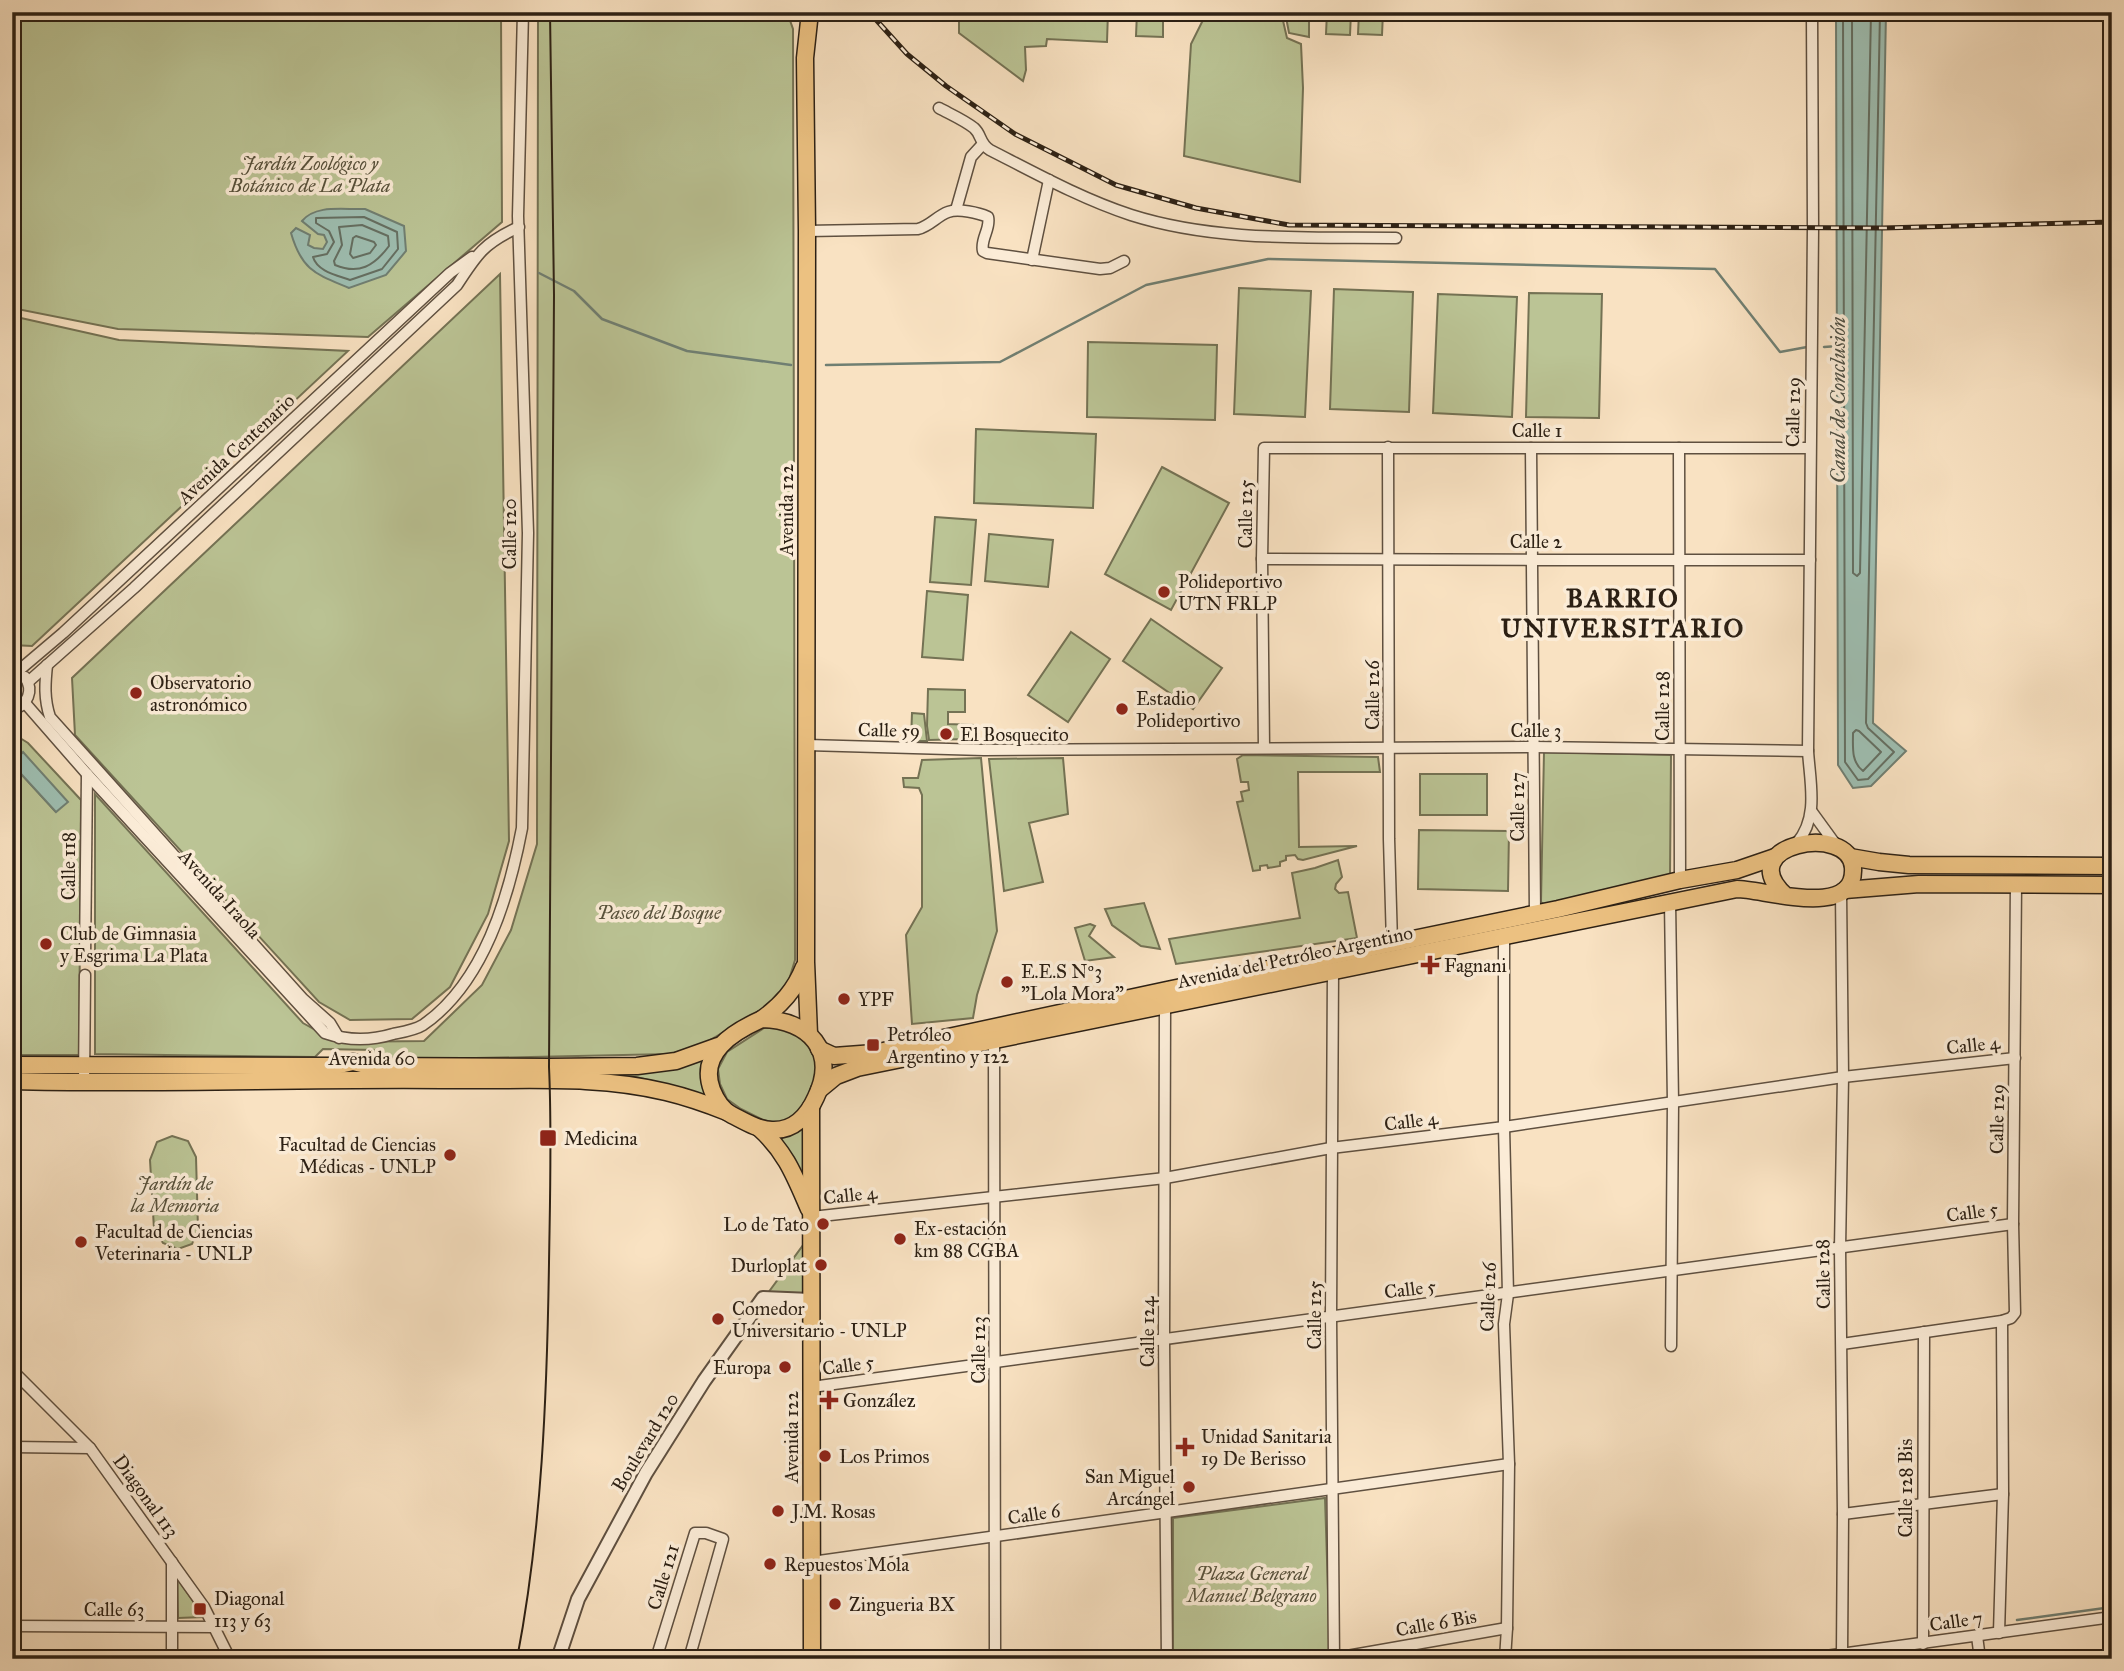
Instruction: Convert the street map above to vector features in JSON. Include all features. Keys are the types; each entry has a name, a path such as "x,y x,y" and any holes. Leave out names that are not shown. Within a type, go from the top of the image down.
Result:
{"main road":[{"name":"Avenida 122","path":"798,12 805,58"},
{"name":"Avenida 122","path":"809,1034 806,962 805,58 810,12"},
{"path":"2112,866 1909,865 1844,853 1815,843 1797,844 1775,857 1770,875 1774,886 1786,896 1813,900 1843,891 1919,884 2112,885"},
{"path":"1843,891 1853,874 1844,853"},
{"name":"Avenida del Petróleo Argentino","path":"819,1049 834,1056 874,1053 1535,914 1680,880 1737,870 1775,857"},
{"name":"Avenida del Petróleo Argentino","path":"819,1090 836,1076 857,1068 1670,902 1737,889 1752,889 1786,896"},
{"name":"Avenida 122","path":"762,1020 789,995 800,979 806,962"},
{"path":"762,1020 787,1022 809,1034 819,1049 825,1065 823,1082 811,1107 795,1125 783,1129 760,1128 727,1112 716,1099 709,1072 712,1058 718,1046 739,1031 762,1020"},
{"name":"Avenida 60","path":"12,1065 335,1066 353,1062 370,1066 637,1066 676,1061 718,1046"},
{"name":"Avenida 60","path":"12,1081 84,1083 353,1078 578,1081 664,1091 727,1112"},
{"name":"Avenida 122","path":"811,1107 811,1659"},
{"name":"Avenida 122","path":"760,1128 788,1160 812,1216"}],"street":[{"name":"Calle 120","path":"339,1038 373,1040 421,1027 444,1007 464,984 499,915 514,867 522,828 527,533 519,222 523,12"},
{"name":"Calle 129","path":"1797,844 1805,834 1812,812 1808,751 1813,228 1812,12"},
{"path":"939,108 973,127 978,132 982,145 1049,180 1129,214 1160,223 1245,236 1396,239"},
{"path":"956,210 971,157 982,145"},
{"path":"1032,260 1049,180"},
{"path":"807,231 918,229 956,210 988,217 983,251 1100,269 1110,268 1124,261"},
{"name":"Avenida Centenario","path":"15,671 63,633 450,273 519,222"},
{"path":"28,682 134,588 457,285 478,253"},
{"name":"Calle 126","path":"1388,447 1392,943"},
{"name":"Calle 127","path":"1531,447 1535,914"},
{"name":"Calle 1","path":"1264,448 1810,448"},
{"name":"Calle 125","path":"1264,448 1264,748"},
{"name":"Calle 128","path":"1679,448 1680,880"},
{"name":"Calle 2","path":"1262,559 1810,560"},
{"path":"47,665 45,701 50,717 303,999 330,1023 339,1038"},
{"path":"12,710 25,703 30,689 24,676 15,671"},
{"name":"Avenida Iraola","path":"25,703 303,1012 325,1034 339,1038"},
{"name":"Calle 59","path":"807,745 984,750 1264,748"},
{"name":"Calle 3","path":"1264,748 1534,747 1808,751"},
{"name":"Calle 118","path":"85,958 87,774"},
{"path":"1812,812 1844,853"},
{"name":"Calle 129","path":"2002,1321 2011,1318 2015,1313 2013,1224 2017,884"},
{"name":"Calle 128","path":"1842,1654 1840,1248 1843,891"},
{"path":"1670,902 1673,1102 1671,1346"},
{"name":"Calle 126","path":"1504,936 1504,1127 1508,1294 1504,1324 1509,1464 1505,1659"},
{"name":"Calle 125","path":"1332,1659 1333,971"},
{"path":"84,1083 85,975"},
{"name":"Calle 124","path":"1164,1006 1167,1659"},
{"name":"Calle 123","path":"994,1041 995,1659"},
{"name":"Calle 4","path":"812,1216 1165,1178 1331,1148 1504,1127 1843,1077 2015,1058"},
{"name":"Calle 5","path":"812,1387 2013,1224"},
{"name":"Boulevard 120","path":"558,1659 578,1599 646,1473 750,1314 763,1298 811,1300"},
{"path":"1842,1344 2002,1321 2003,1494 1999,1633"},
{"name":"Calle 128 Bis","path":"1923,1644 1924,1332"},
{"name":"Diagonal 113","path":"12,1370 90,1448 204,1607 230,1659"},
{"path":"12,1447 90,1448"},
{"name":"Calle 6","path":"812,1562 1509,1464"},
{"path":"1843,1514 2003,1494"},
{"name":"Calle 121","path":"656,1659 695,1533 706,1533 723,1539 689,1659"},
{"path":"172,1562 172,1659"},
{"name":"Calle 7","path":"1804,1659 2112,1617"},
{"name":"Calle 63","path":"12,1626 215,1627"},
{"name":"Calle 6 Bis","path":"1332,1659 1507,1629"},
{"path":"1977,1636 1980,1659"}],"green space":[{"name":"Jardín Zoológico y Botánico de La Plata","path":"12,12 501,12 502,222 368,337 118,329 12,308"},
{"name":"Paseo del Bosque","path":"538,12 787,12 793,29 795,960 785,993 767,1007 698,1047 669,1054 383,1060 374,1050 323,1049 315,1057 95,1054 95,794 303,1023 337,1042 424,1041 482,985 511,930 537,844"},
{"path":"959,12 1108,12 1107,42 1047,39 1046,46 1025,47 1026,70 1023,81 959,33"},
{"path":"1137,12 1163,12 1163,37 1136,36"},
{"path":"1207,12 1281,12 1287,38 1301,44 1303,88 1300,182 1184,156 1191,44"},
{"path":"1285,12 1309,12 1309,37 1289,33"},
{"path":"1327,12 1351,12 1350,35 1326,34"},
{"path":"1359,12 1383,12 1382,35 1358,34"},
{"path":"500,274 509,841 488,914 450,987 412,1019 350,1020 319,1002 75,735 72,678"},
{"path":"1239,288 1311,291 1305,417 1234,414"},
{"path":"1334,289 1413,292 1409,412 1330,409"},
{"path":"1529,293 1602,294 1599,418 1526,417"},
{"path":"1438,294 1517,297 1512,417 1433,413"},
{"path":"12,316 119,340 348,351 32,646 12,645"},
{"path":"1088,342 1217,345 1215,420 1087,417"},
{"path":"976,429 1096,434 1093,508 974,503"},
{"path":"1162,467 1229,503 1171,610 1105,574"},
{"path":"935,517 976,520 971,585 930,582"},
{"path":"989,534 1053,540 1048,587 985,581"},
{"path":"927,591 968,595 963,660 922,657"},
{"path":"1151,619 1222,668 1193,709 1123,661"},
{"path":"1071,632 1110,659 1068,722 1028,695"},
{"path":"928,689 965,690 965,712 948,712 948,724 974,725 978,730 968,739 929,740"},
{"path":"912,713 924,714 927,741 911,741"},
{"name":"Club de Gimnasia y Esgrima La Plata","path":"20,738 28,743 81,800 79,1055 12,1055 12,764 56,812 23,753 12,762 12,739"},
{"path":"1544,752 1671,755 1670,877 1547,906 1541,902"},
{"path":"1243,755 1378,757 1380,772 1298,772 1299,847 1357,846 1303,860 1295,855 1286,856 1280,866 1260,866 1260,870 1253,871 1237,802 1243,801 1241,792 1249,790 1248,782 1241,782 1237,759"},
{"path":"981,758 997,931 977,995 973,1018 912,1024 906,935 922,907 922,795 919,788 904,787 903,778 918,778 922,760"},
{"path":"1063,758 1068,814 1029,823 1043,882 1004,891 989,759"},
{"path":"1420,774 1487,774 1487,815 1420,815"},
{"path":"1419,830 1509,831 1508,891 1418,889"},
{"path":"1338,860 1342,877 1335,889 1339,893 1348,892 1357,938 1176,964 1169,939 1300,918 1292,873"},
{"path":"1144,903 1160,949 1141,946 1112,925 1105,909"},
{"path":"1090,924 1095,926 1089,936 1114,957 1085,961 1075,928"},
{"path":"764,1028 780,1028 797,1034 818,1057 815,1090 796,1118 778,1123 763,1120 741,1109 727,1099 720,1084 718,1069 727,1052"},
{"path":"705,1058 708,1098 636,1077 557,1076"},
{"path":"803,1129 805,1188 794,1161 780,1138"},
{"name":"Jardín de la Memoria","path":"172,1136 188,1141 196,1157 198,1229 192,1244 178,1249 163,1243 154,1229 150,1160 157,1142"},
{"path":"809,1237 808,1298 768,1293"},
{"name":"Plaza General Manuel Belgrano","path":"1325,1498 1330,1652 1292,1659 1173,1659 1173,1518"},
{"path":"177,1578 204,1617 178,1618"}],"water":[{"name":"Canal de Conclusión","path":"1836,12 1886,12 1873,723 1906,751 1871,786 1853,788 1838,765"},
{"path":"365,209 404,226 406,251 386,275 349,288 312,270 300,256 291,233 296,228 310,235 308,245 323,249 327,242 324,235 318,234 302,221 323,210"},
{"path":"23,752 68,802 56,812 12,764"}],"waterway":[{"path":"826,365 1000,362 1146,285 1268,259 1715,269 1780,352 1807,347"},
{"path":"539,273 574,291 602,319 687,351 791,365"},
{"name":"Canal de Conclusión","path":"1824,347 1838,346"},
{"path":"2017,1620 2112,1607"}],"tram line":[{"path":"517,1659 532,1561 542,1462 551,1165 549,1067 554,295 550,12"}],"railway":[{"path":"869,12 907,54 946,86 1015,134 1116,185 1196,208 1289,225 1883,228 2112,222"}],"place":[{"name":"Polideportivo UTN FRLP","path":"1164,592"},
{"name":"Observatorio astronómico","path":"136,693"},
{"name":"Estadio Polideportivo","path":"1122,709"},
{"name":"El Bosquecito","path":"946,734"},
{"name":"Club de Gimnasia y Esgrima La Plata","path":"46,944"},
{"name":"Fagnani","path":"1430,965"},
{"name":"E.E.S Nº3 \"Lola Mora\"","path":"1007,982"},
{"name":"YPF","path":"844,999"},
{"name":"Petróleo Argentino y 122","path":"873,1045"},
{"name":"Medicina","path":"548,1138"},
{"name":"Facultad de Ciencias Médicas - UNLP","path":"450,1155"},
{"name":"Lo de Tato","path":"823,1224"},
{"name":"Ex-estación km 88 CGBA","path":"900,1239"},
{"name":"Facultad de Ciencias Veterinaria - UNLP","path":"81,1242"},
{"name":"Durloplat","path":"821,1265"},
{"name":"Comedor Universitario - UNLP","path":"718,1319"},
{"name":"Europa","path":"785,1367"},
{"name":"González","path":"829,1400"},
{"name":"Unidad Sanitaria 19 De Berisso","path":"1185,1447"},
{"name":"Los Primos","path":"825,1456"},
{"name":"San Miguel Arcángel","path":"1189,1487"},
{"name":"J.M. Rosas","path":"778,1511"},
{"name":"Repuestos Mola","path":"770,1564"},
{"name":"Zingueria BX","path":"835,1604"},
{"name":"Diagonal 113 y 63","path":"200,1609"}],"district":[{"name":"BARRIO UNIVERSITARIO","path":"1623,613"}]}
